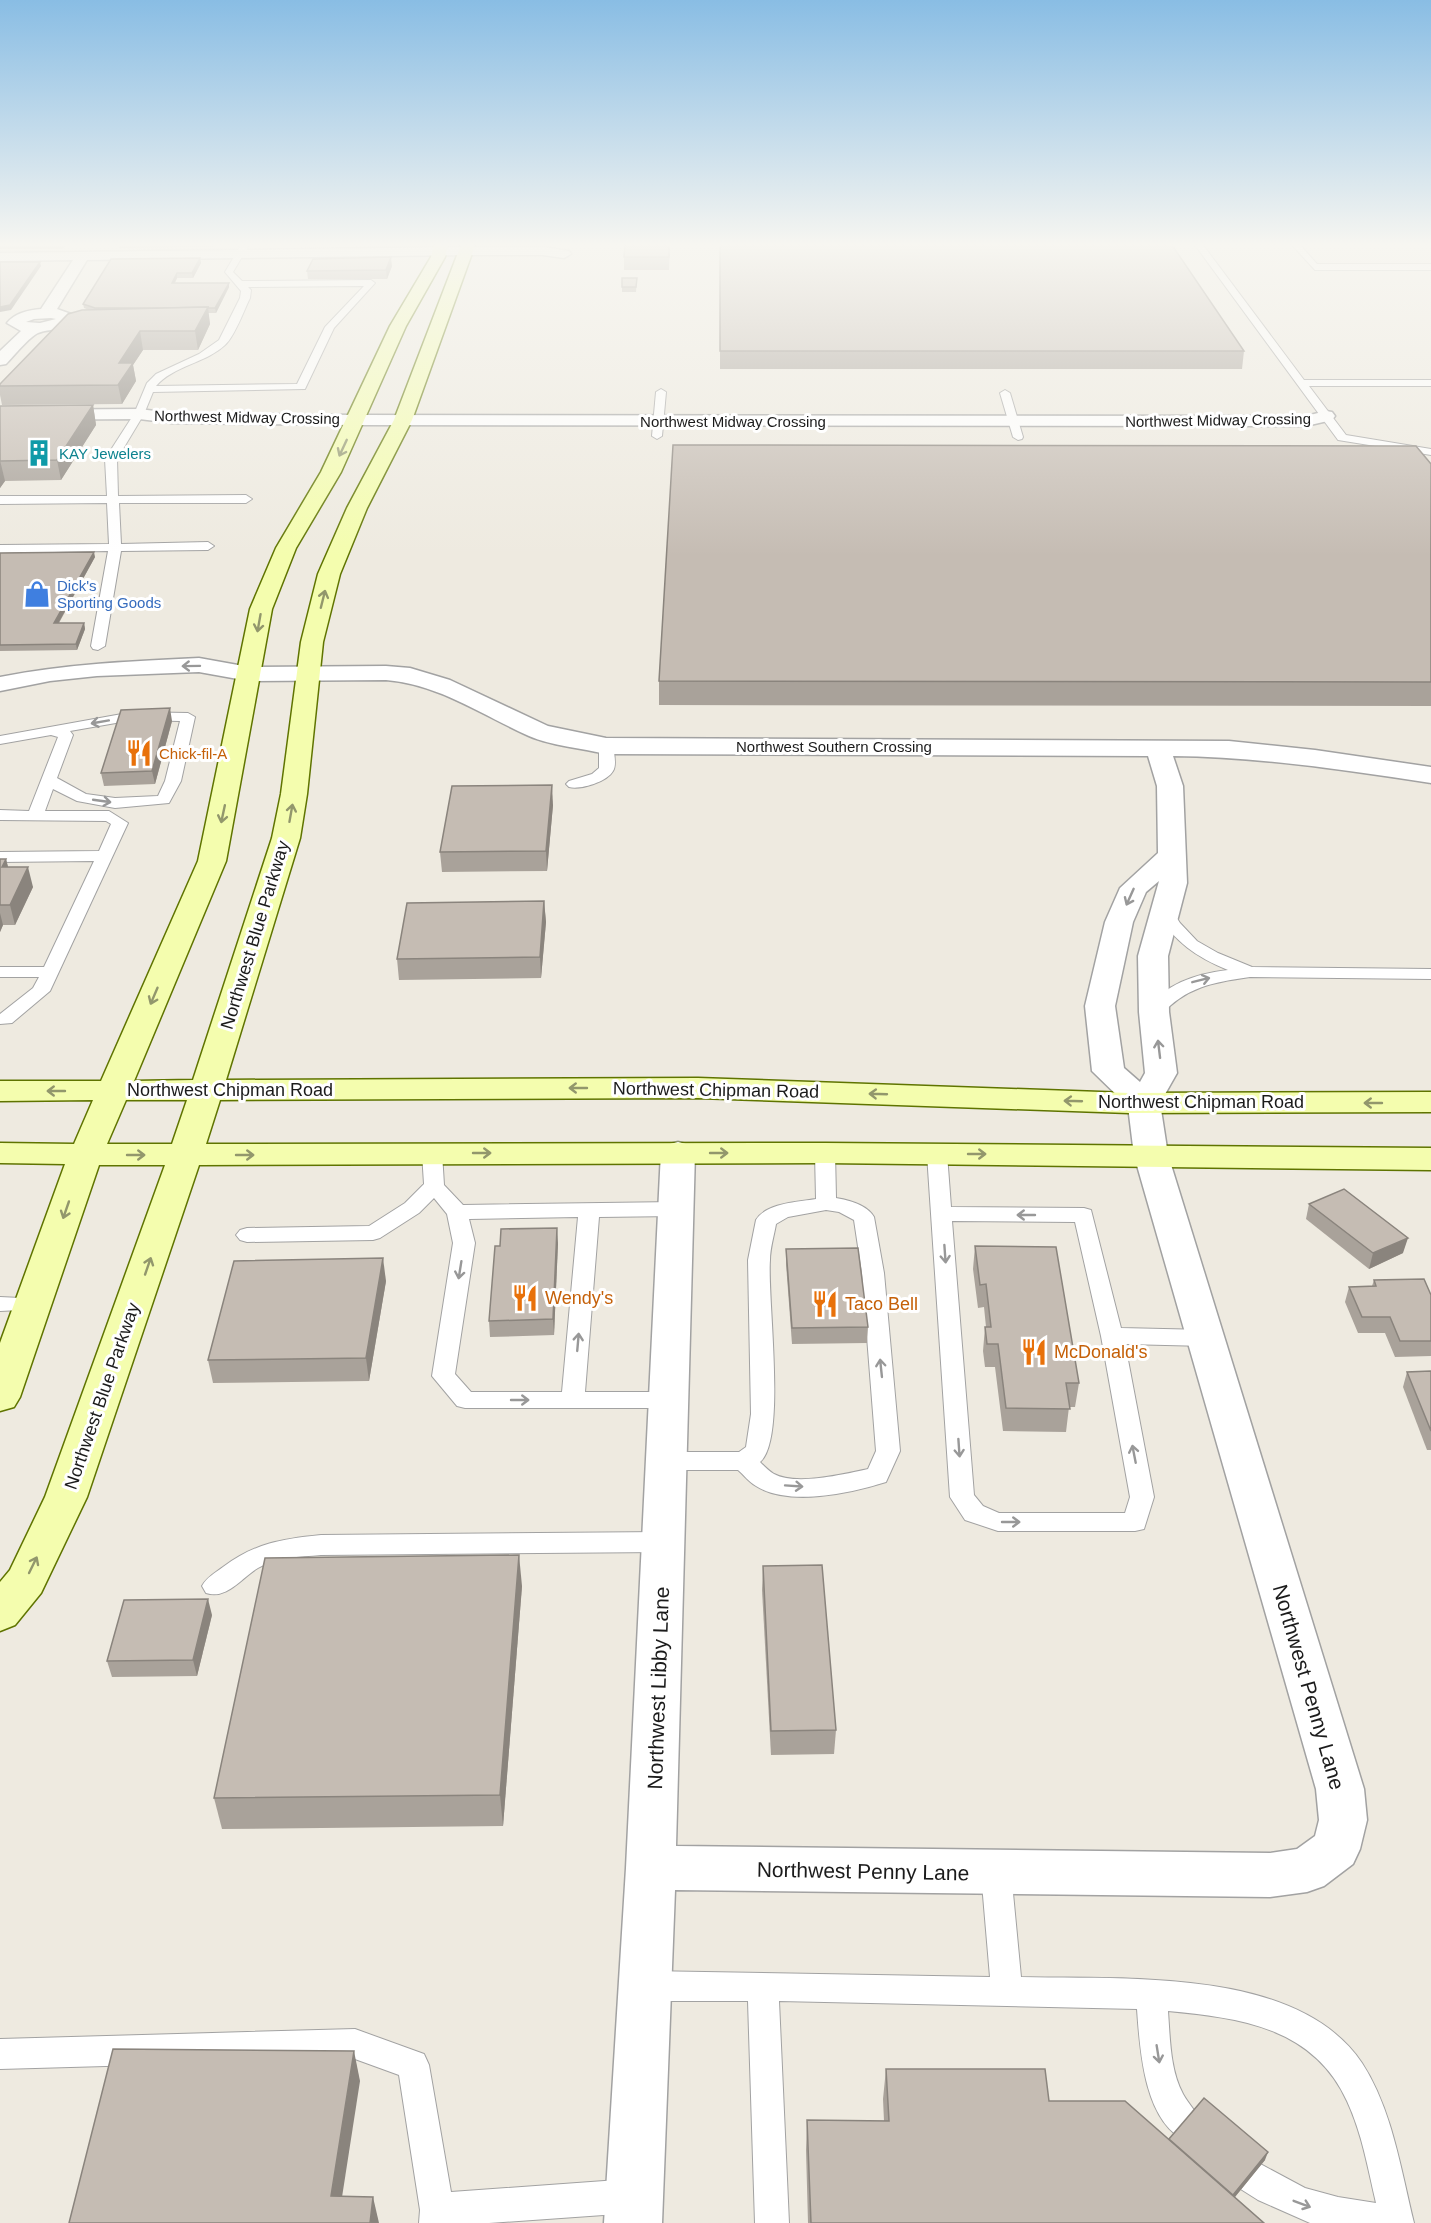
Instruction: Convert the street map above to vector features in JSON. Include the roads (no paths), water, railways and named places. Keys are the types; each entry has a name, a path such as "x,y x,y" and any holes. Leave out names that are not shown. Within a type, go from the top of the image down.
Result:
{"street":[{"path":"0,360 12,349"},
{"path":"0,1397 16,1304 86,1155 212,861 261,609 286,548 331,472 388,349"},
{"name":"Northwest Blue Parkway","path":"0,1613 26,1581 66,1497 186,1155 286,838 312,642 329,574 357,508 405,414 429,349"},
{"name":"Northwest Midway Crossing","path":"0,415 139,414 172,418 358,414 1012,415 1306,421 1326,416"},
{"name":"Northwest Southern Crossing","path":"0,684 50,674 97,669 199,665 249,674 386,673 410,675 442,686 540,732 606,746 1158,748 1258,751 1431,775"},
{"name":"Northwest Southern Crossing","path":"0,704 73,690 145,684 202,684 249,674"},
{"path":"1158,748 1170,786 1173,883 1153,956 1154,1012 1161,1072 1144,1103 1108,1071 1100,1006 1119,922 1134,888 1171,856"},
{"name":"Northwest Chipman Road","path":"0,1091 698,1088 1144,1103 1431,1102"},
{"name":"Northwest Penny Lane","path":"651,1868 1270,1875 1307,1870 1336,1849 1342,1820 1340,1789 1151,1155 1144,1103"},
{"path":"0,1153 186,1155 433,1170 678,1152 1431,1159"},
{"name":"Northwest Libby Lane","path":"635,2209 651,1868 678,1152"}],"lane":[{"path":"98,646 116,548 111,459 139,414 150,389 160,376 213,349"},
{"path":"150,389 301,387 319,349"},
{"path":"1276,349 1303,383 1341,438 1431,452"},
{"path":"1303,383 1431,383"},
{"path":"0,500 246,499"},
{"path":"0,549 208,546"},
{"path":"0,740 133,716 188,717 173,781 164,800 115,803 82,798 49,780"},
{"path":"35,816 66,735 52,730"},
{"path":"574,784 597,777 607,769 606,746"},
{"path":"0,815 109,816 120,823 41,991 6,1019 0,1019"},
{"path":"0,857 105,856"},
{"path":"1165,913 1189,944 1204,954 1250,972"},
{"path":"0,972 50,972"},
{"path":"1154,1012 1171,993 1182,986 1198,980 1250,972 1431,974"},
{"path":"825,1153 826,1203"},
{"path":"937,1154 962,1497 974,1513 998,1522 1135,1522 1142,1497 1112,1336 1084,1215 942,1214"},
{"path":"433,1170 457,1212 464,1243 443,1376 465,1400 669,1400"},
{"path":"247,1235 373,1233 412,1208 433,1170"},
{"path":"666,1461 744,1461 757,1451 763,1414 759,1260 766,1220 782,1212 826,1203 844,1206 864,1217 873,1273 888,1451 877,1476 837,1485 793,1487 767,1481 744,1461"},
{"path":"457,1212 676,1209"},
{"path":"573,1400 589,1210"},
{"path":"1112,1336 1206,1338"},
{"path":"215,1586 249,1561 279,1548 321,1545 663,1542"},
{"path":"996,1872 1007,1991"},
{"path":"646,1986 763,1986 1152,1995 1209,2000 1288,2020 1313,2034 1335,2053 1351,2075 1378,2147 1397,2223 1335,2214 1307,2207 1278,2194 1251,2176"},
{"path":"763,1986 772,2223"},
{"path":"1152,1995 1157,2054 1163,2078 1172,2106 1187,2125"},
{"path":"0,2054 355,2044 413,2065 436,2217 635,2209"}],"place":[{"name":"KAY Jewelers","path":"39,453"},
{"name":"Dick's Sporting Goods","path":"37,594"},
{"name":"Chick-fil-A","path":"139,753"},
{"name":"Wendy's","path":"525,1298"},
{"name":"Taco Bell","path":"825,1304"},
{"name":"McDonald's","path":"1034,1352"}]}
